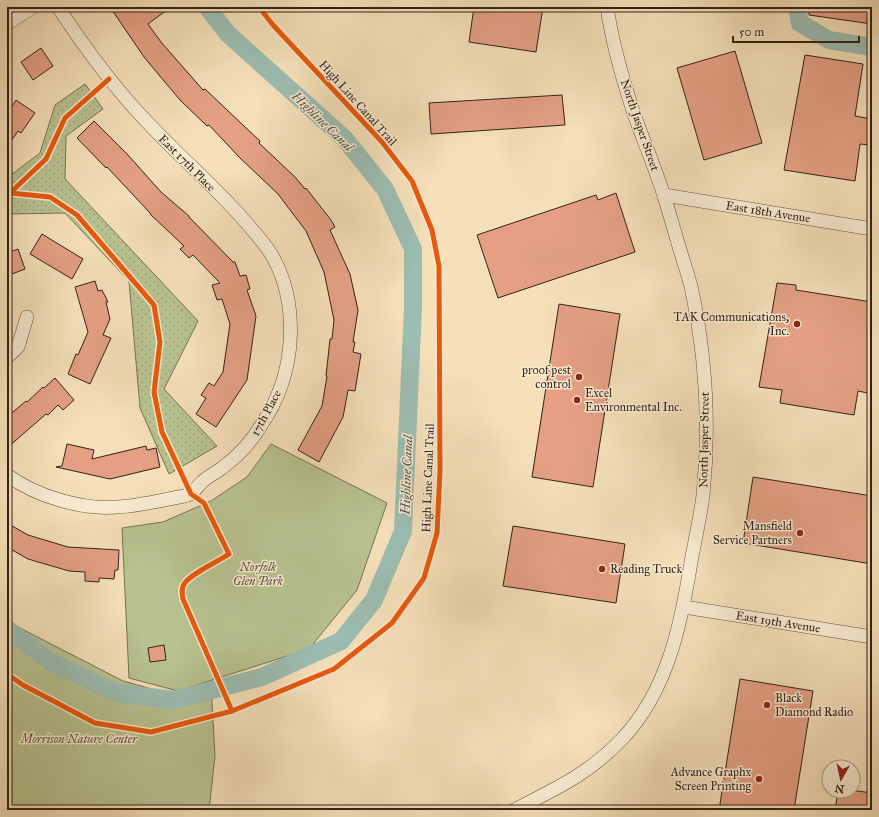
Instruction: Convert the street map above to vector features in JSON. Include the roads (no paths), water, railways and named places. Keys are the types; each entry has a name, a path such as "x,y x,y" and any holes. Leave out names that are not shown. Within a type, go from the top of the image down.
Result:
{"street":[{"path":"7,24 33,7"},
{"name":"East 17th Place","path":"58,7 77,37 123,96 148,124 239,214 266,247 274,259 286,290 290,329"},
{"name":"North Jasper Street","path":"514,810 565,784 595,765 623,738 651,699 667,663 684,607 702,497 706,425 705,376 690,284 664,195 633,110 610,31 607,7"},
{"name":"East 18th Avenue","path":"664,195 872,229"},
{"path":"7,357 18,347 27,317"},
{"name":"17th Place","path":"7,475 15,481 49,497 95,507 115,508 191,494 202,482 242,451 257,434 279,390 288,360 290,329"},
{"name":"East 19th Avenue","path":"684,607 872,637"}],"waterway":[{"name":"Highline Canal","path":"7,629 51,662 116,693 174,700 262,677 341,641 374,600 403,531 413,307 413,249 385,189 344,138 228,34 207,7"},
{"path":"797,7 800,23 829,40 872,47"}],"place":[{"name":"TAK Communications, Inc.","path":"797,324"},
{"name":"proof pest control","path":"579,377"},
{"name":"Excel Environmental Inc.","path":"577,400"},
{"name":"Mansfield Service Partners","path":"800,533"},
{"name":"Reading Truck","path":"602,569"},
{"name":"Black Diamond Radio","path":"767,705"},
{"name":"Advance Graphx Screen Printing","path":"759,779"}],"park label":[{"name":"Norfolk Glen Park","path":"258,574"},
{"name":"Morrison Nature Center","path":"79,739"}]}
